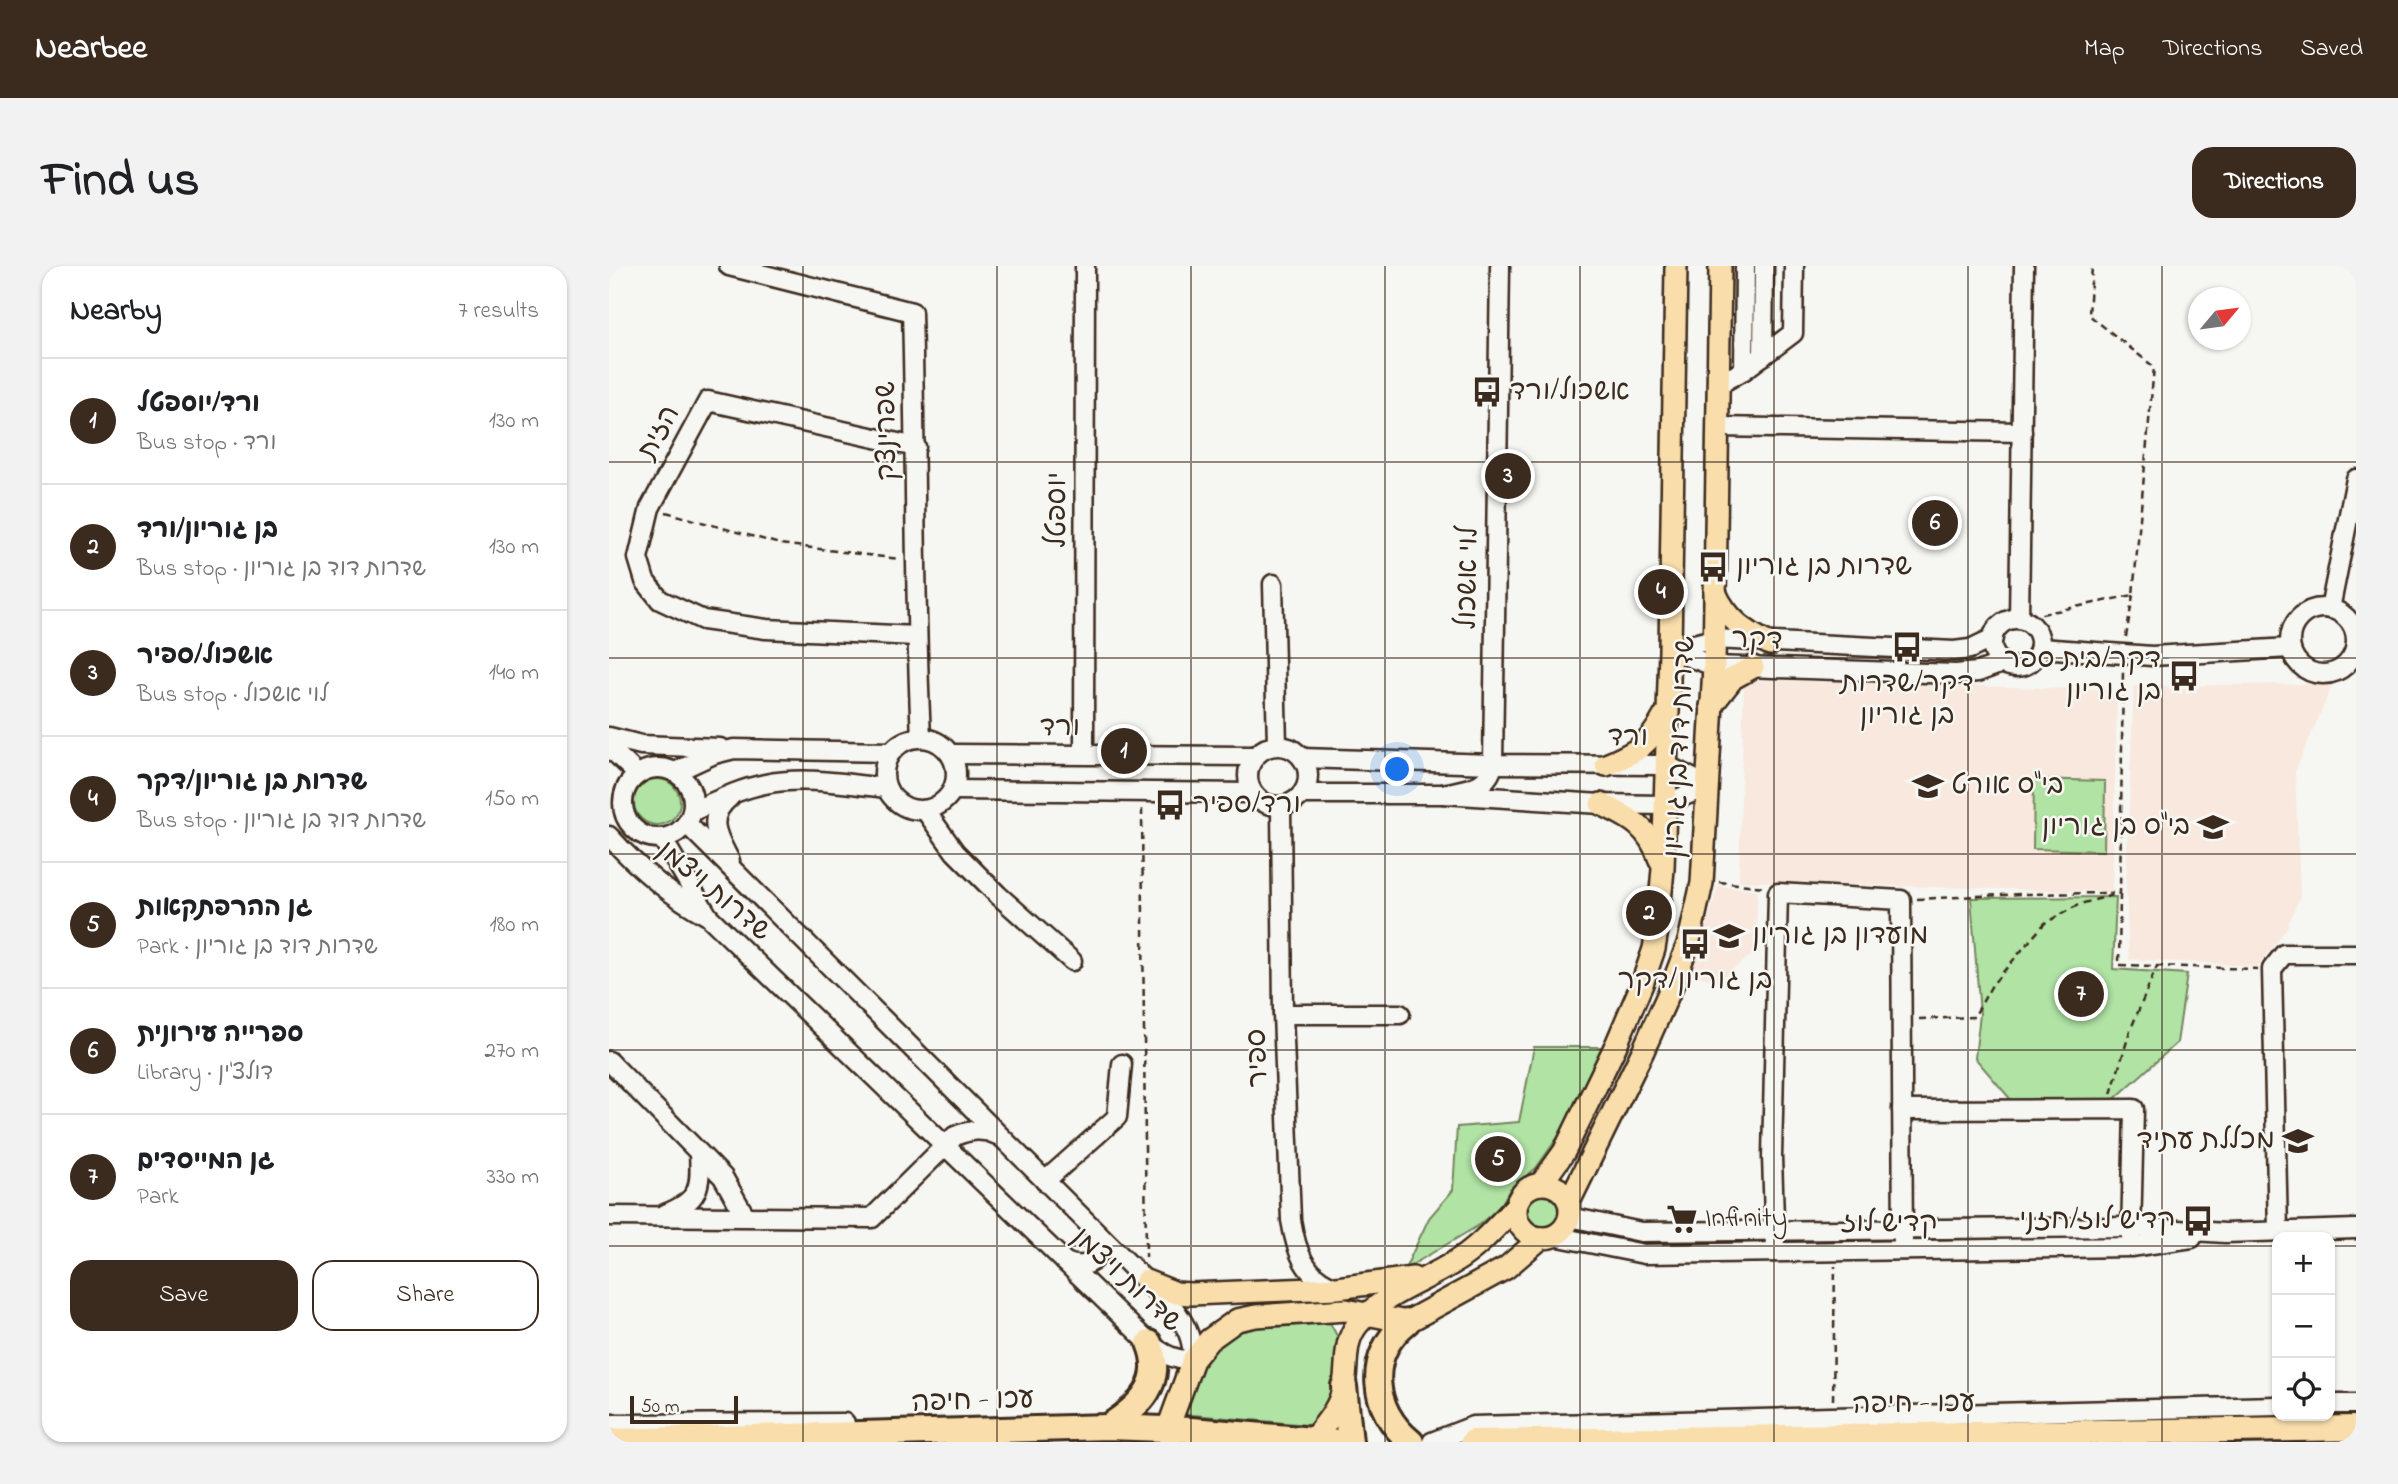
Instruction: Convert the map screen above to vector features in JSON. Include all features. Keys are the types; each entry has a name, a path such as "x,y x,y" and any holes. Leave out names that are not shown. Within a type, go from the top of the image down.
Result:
{"highway":[{"path":"1407,1322 1386,1345 1377,1370 1377,1383 1389,1416 1411,1442"},
{"path":"1108,1427 1132,1410 1151,1385 1155,1367 1149,1343"},
{"path":"1344,1387 1350,1442"},
{"name":"עכו - חיפה","path":"609,1441 1108,1427 1164,1438 1338,1442"},
{"name":"עכו - חיפה","path":"1473,1442 2356,1428"}],"main road":[{"name":"שדרות דוד בן גוריון","path":"1541,1184 1564,1152 1580,1122 1642,984 1654,949 1663,869 1670,650 1676,266"},
{"name":"שדרות דוד בן גוריון","path":"1569,1209 1672,986 1689,941 1702,883 1714,666 1720,266"},
{"path":"1714,590 1729,616 1753,636 1770,644"},
{"path":"1711,706 1733,678 1753,667"},
{"path":"1606,765 1646,744 1653,737 1667,710"},
{"path":"1601,804 1641,827 1655,844 1663,869"},
{"path":"1164,1438 1193,1360 1209,1340 1237,1320 1317,1310 1346,1310 1368,1314 1407,1322 1506,1268 1547,1237 1564,1229 1569,1209 1558,1188 1541,1184 1525,1191 1516,1206 1481,1243 1452,1264 1387,1299 1368,1314 1348,1341 1344,1387 1333,1412 1312,1440"},
{"path":"1516,1206 1516,1215 1524,1231 1547,1237"},
{"path":"1146,1282 1176,1293 1191,1294 1337,1288 1408,1280 1432,1273"},
{"path":"1317,1310 1336,1320 1348,1341"}],"street":[{"name":"שפרינצק","path":"729,266 912,312 916,447 916,636 921,737"},
{"name":"יוספטל","path":"1084,754 1085,266"},
{"name":"לוי אשכול","path":"1493,764 1500,266"},
{"path":"1744,370 1745,266"},
{"path":"1763,356 1764,266"},
{"path":"1718,385 1744,370 1793,333 1794,266"},
{"path":"2024,266 2022,432 2026,623 2040,640 2040,648 2037,656 2025,666 2002,663 1993,651 1993,638 2000,626 2005,622 2026,623"},
{"name":"הזית","path":"916,447 708,401 650,508 638,558 645,581 660,600 703,620 766,629 916,636"},
{"path":"1718,427 2022,432"},
{"path":"2330,609 2356,479"},
{"path":"1273,584 1277,745"},
{"path":"2330,609 2341,613 2349,621 2354,631 2355,654 2340,670 2330,674 2309,672 2294,658 2290,648 2293,626 2299,617 2308,611 2330,609"},
{"name":"דקר","path":"1670,650 1714,639 1770,644 1954,651 1970,649 1993,638"},
{"path":"2040,648 2153,656 2290,648"},
{"name":"דקר","path":"1670,650 1714,666 1956,674 1978,672 2002,663"},
{"path":"1470,764 1481,751 1492,724"},
{"path":"609,737 641,745 669,747 890,752"},
{"path":"921,737 943,745 955,765 956,778 953,790 946,800 936,807 913,810 892,798 883,776 884,764 898,744 921,737"},
{"path":"1303,794 1308,776 1307,766 1291,749 1277,745 1254,756 1247,774 1252,793 1265,804 1281,806 1303,794 1443,794 1663,805 1707,786"},
{"path":"609,747 637,774"},
{"path":"675,772 714,754 734,749"},
{"name":"ורד","path":"950,754 1254,756"},
{"name":"ורד","path":"1302,758 1470,764 1666,765 1707,786"},
{"path":"1443,794 1482,785 1489,778 1493,764"},
{"path":"689,818 693,800 690,789 684,779 675,772 656,768 637,774 625,790 616,796 627,820 634,828 642,835 662,838 671,836 689,818 736,792 781,781 815,781 886,788"},
{"path":"953,790 1252,793"},
{"path":"736,792 720,806 715,816 718,836 736,874"},
{"name":"ספיר","path":"1281,806 1283,1014 1291,1220 1294,1240 1308,1271 1317,1279 1337,1288"},
{"path":"925,810 955,852 998,895 1072,961"},
{"name":"שדרות ויצמן","path":"609,836 648,875 674,896 708,916 1149,1343 1173,1358 1193,1360 1193,1345 1183,1321 736,874 689,818"},
{"path":"662,838 708,916"},
{"path":"1775,1250 1772,1157 1778,893 1901,900 1903,1250"},
{"path":"2278,1231 2272,969 2284,954 2356,954"},
{"path":"1283,1014 1399,1014"},
{"path":"609,1061 723,1177 745,1216"},
{"path":"1045,1181 1117,1117 1122,1064"},
{"path":"1902,1110 2134,1109 2131,1247"},
{"path":"609,1216 872,1218 955,1136 971,1130 991,1132 1000,1137"},
{"path":"661,1215 692,1199 701,1182 699,1153"},
{"name":"קדיש לוז","path":"1569,1209 1641,1232 2130,1227 2225,1233 2356,1229"},
{"path":"1066,1262 1078,1267 1094,1260 1101,1243 1095,1231"},
{"name":"קדיש לוז","path":"1547,1237 1644,1254 1775,1250 2131,1247 2225,1233"},
{"path":"2335,1404 2356,1404"},
{"path":"1432,1442 1473,1426 2272,1406"},
{"path":"609,1424 931,1422 959,1433"},
{"path":"1576,1440 1600,1423"}],"path":[{"path":"2092,266 2089,315 2154,368 2133,595 2123,655 2119,965 2272,969"},
{"path":"650,508 780,544 915,561"},
{"path":"2026,623 2042,614 2133,595"},
{"path":"1142,791 1146,1282"},
{"path":"1702,883 1722,881 1769,887 1778,893"},
{"path":"1901,900 2021,894 2120,893"},
{"path":"1901,1020 1974,1017 1992,985 2045,923 2080,904 2120,893"},
{"path":"2107,1109 2130,1031 2157,966"},
{"path":"1833,1417 1835,1250"}],"shaded area":[{"name":"בי\"ס אורט","path":"1744,680 2117,690 2112,892 1739,881"},
{"name":"בי\"ס בן גוריון","path":"2333,684 2295,771 2300,896 2286,929 2258,966 2129,959 2126,882 2134,686"},
{"name":"מועדון בן גוריון","path":"1718,886 1757,890 1756,952 1717,981 1688,973"}],"green space":[{"path":"657,779 674,785 680,802 674,819 657,825 640,819 634,802 640,785"},
{"path":"2034,779 2105,781 2104,851 2033,849"},
{"path":"2116,897 2113,969 2187,974 2177,1043 2111,1102 2012,1101 1975,1058 1980,1014 1971,898"},
{"path":"1534,1047 1608,1047 1572,1117 1536,1168 1510,1189 1500,1207 1476,1227 1405,1269 1429,1218 1453,1190 1457,1127 1519,1122"},
{"path":"1543,1193 1556,1198 1561,1211 1556,1224 1543,1229 1530,1224 1525,1211 1530,1198"},
{"path":"1329,1321 1343,1347 1328,1399 1309,1425 1181,1414 1209,1350 1240,1325"}],"place":[{"name":"אשכול/ורד","path":"1487,392"},
{"name":"אשכול/ספיר","path":"1508,476"},
{"name":"ספרייה עירונית","path":"1935,523"},
{"name":"שדרות בן גוריון","path":"1713,567"},
{"name":"שדרות בן גוריון/דקר","path":"1661,592"},
{"name":"דקר/שדרות בן גוריון","path":"1907,647"},
{"name":"דקר/בית ספר בן גוריון","path":"2184,676"},
{"name":"ורד/יוספטל","path":"1124,751"},
{"name":"בי\"ס אורט","path":"1928,786"},
{"name":"ורד/ספיר","path":"1170,805"},
{"name":"בי\"ס בן גוריון","path":"2213,827"},
{"name":"בן גוריון/ורד","path":"1649,913"},
{"name":"מועדון בן גוריון","path":"1729,936"},
{"name":"בן גוריון/דקר","path":"1695,944"},
{"name":"גן המייסדים","path":"2081,994"},
{"name":"מכללת עתיד","path":"2298,1141"},
{"name":"גן ההרפתקאות","path":"1498,1159"},
{"name":"Infinity","path":"1682,1219"},
{"name":"קדיש לוז/חזני","path":"2198,1221"}]}
